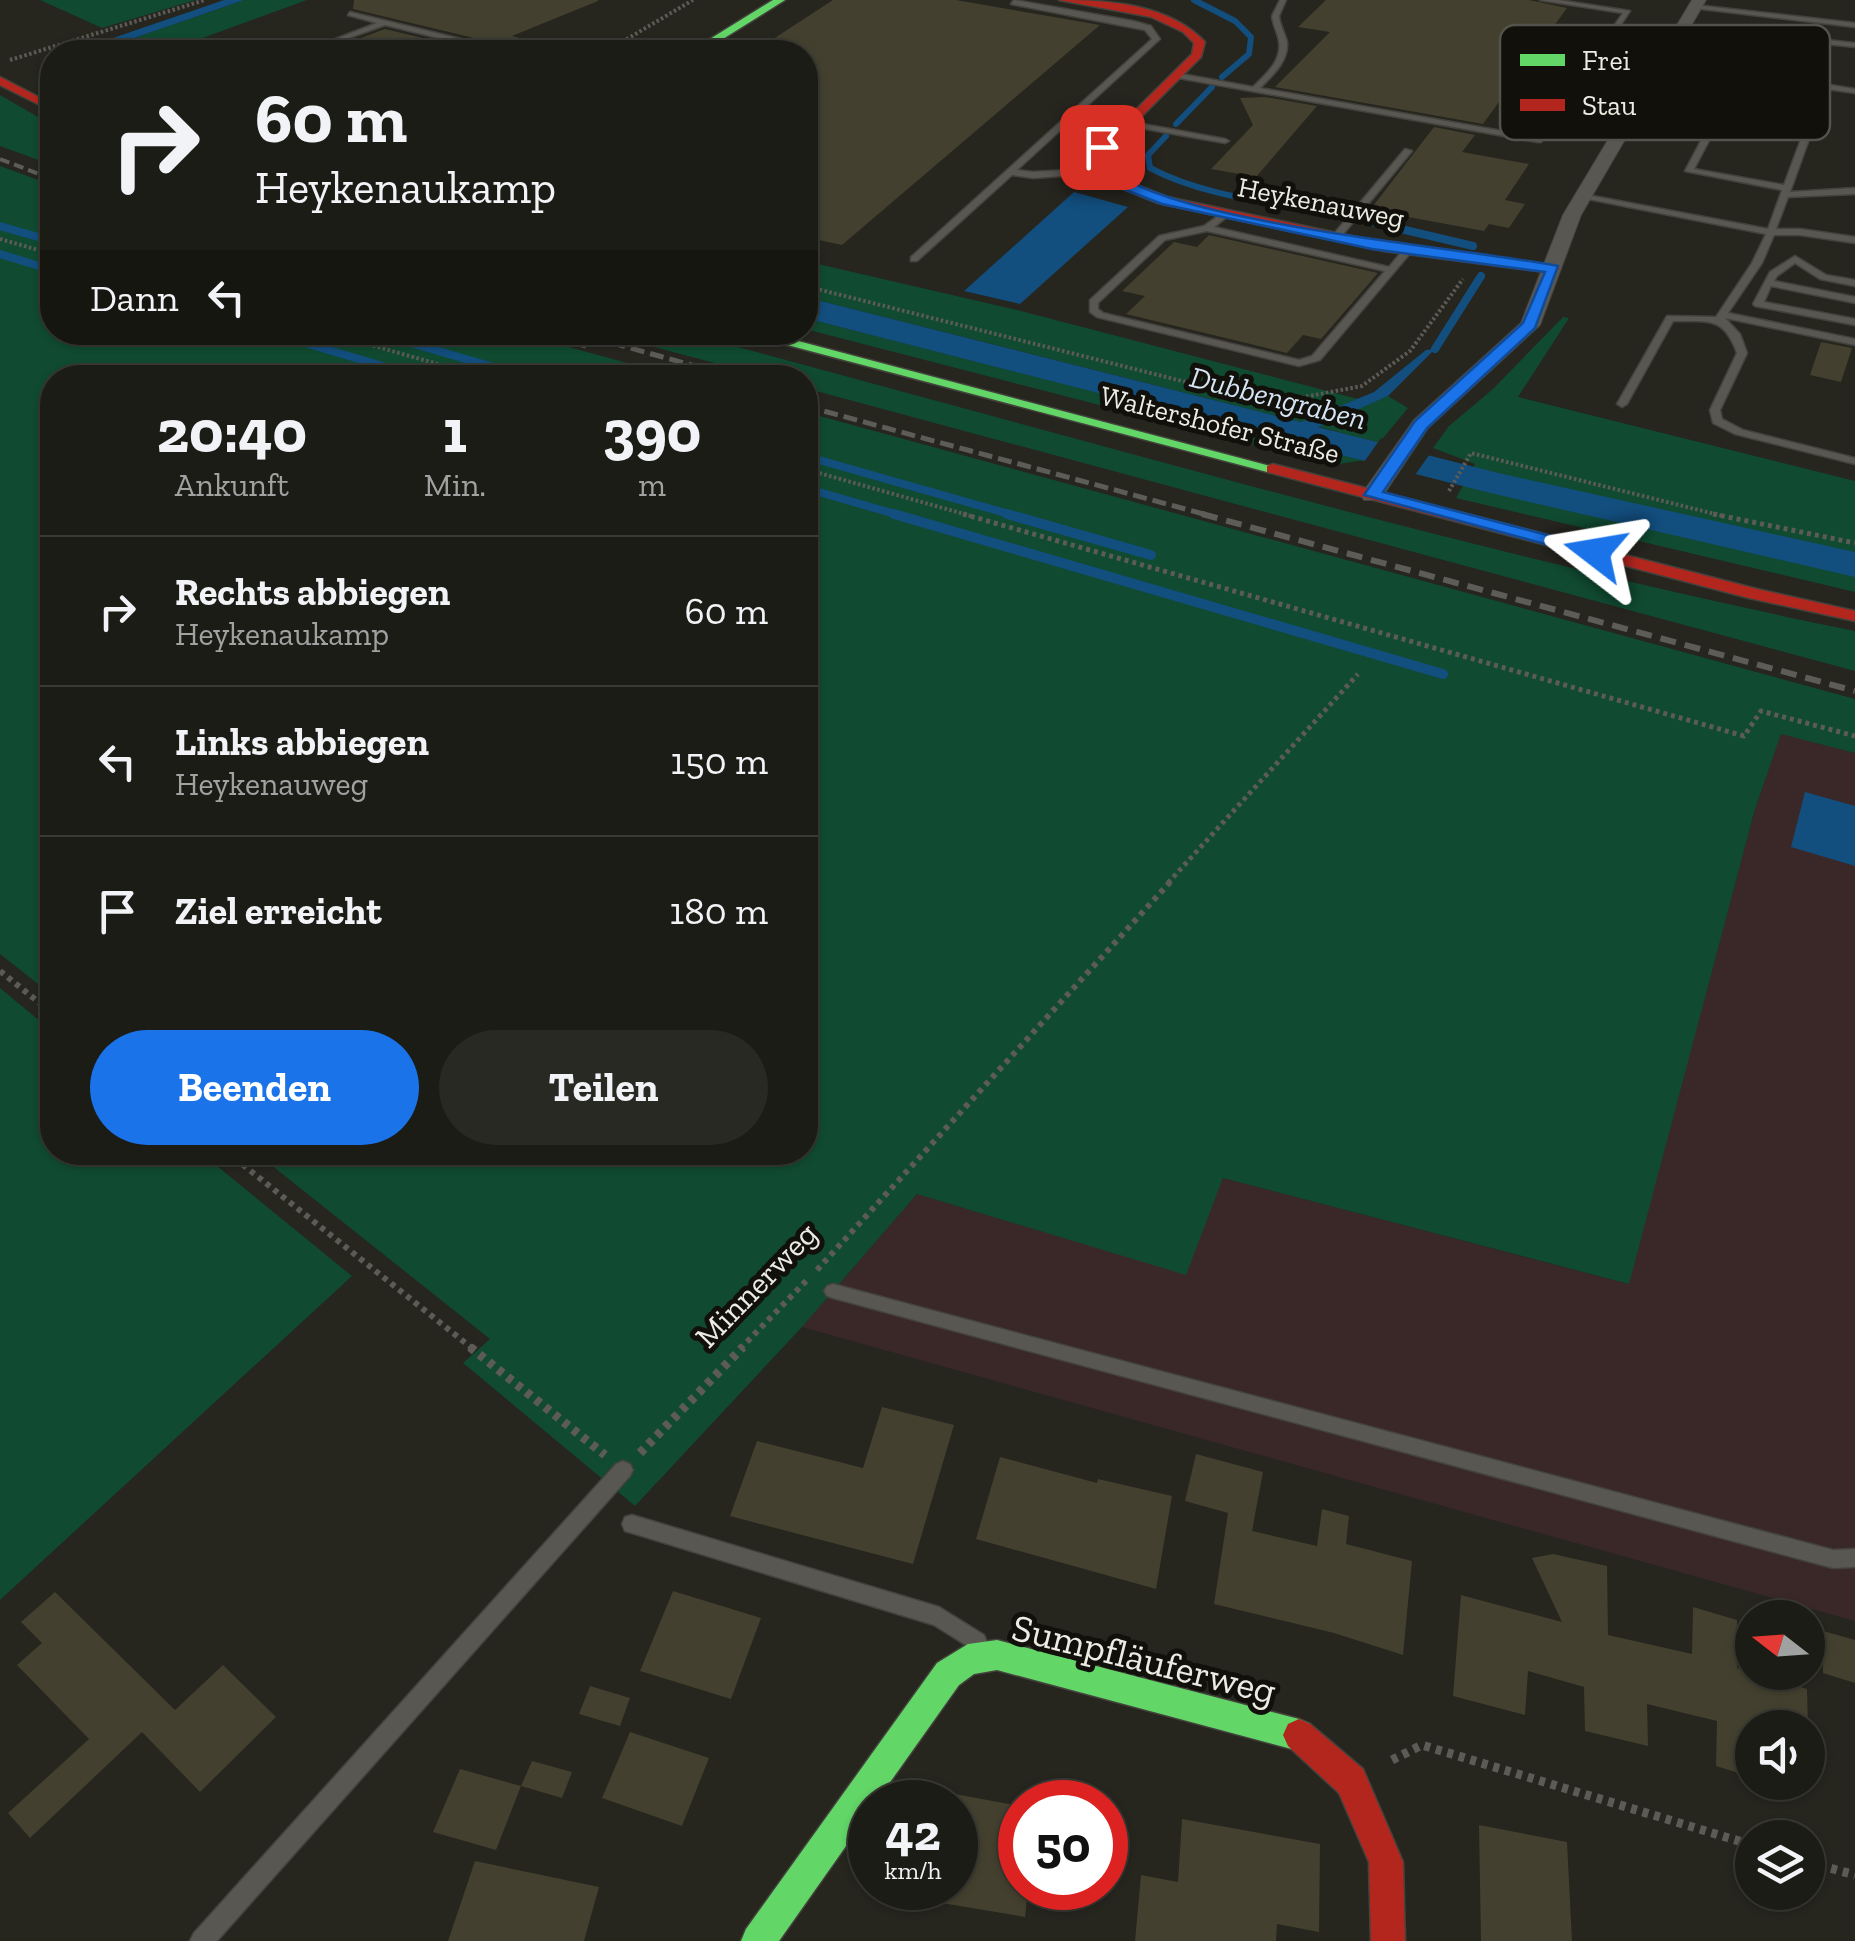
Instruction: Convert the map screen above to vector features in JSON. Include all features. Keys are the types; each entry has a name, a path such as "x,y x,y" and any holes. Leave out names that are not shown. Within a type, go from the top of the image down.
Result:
{"street":[{"path":"715,40 780,0"},
{"path":"1064,0 1140,6 1198,36 1201,48 1098,153 1102,170"},
{"path":"1684,25 1697,2"},
{"path":"3,75 40,100"},
{"path":"1372,495 1407,442 1434,412 1530,325 1560,241 1616,140"},
{"name":"Heykenauweg","path":"1102,170 1110,179 1139,194 1216,221 1341,232 1408,251 1553,269"},
{"name":"Waltershofer Straße","path":"794,345 1755,594 1855,616"},
{"name":"Sumpfläuferweg","path":"758,1941 948,1674 968,1658 997,1654 1295,1732 1351,1781 1386,1862 1388,1941"}],"lane":[{"path":"914,260 1156,39 1148,28 1130,22 1014,3 1018,0"},
{"path":"1255,89 1284,52 1284,42 1274,21 1274,12 1283,0"},
{"path":"1544,0 1628,12 1619,25"},
{"path":"1697,2 1855,25"},
{"path":"350,14 454,40"},
{"path":"337,40 382,23"},
{"path":"1830,42 1855,45"},
{"path":"1176,75 1500,133"},
{"path":"1830,87 1855,91"},
{"path":"1126,122 1225,140"},
{"path":"1706,140 1690,171 1786,192 1855,191"},
{"path":"1720,318 1757,263 1772,232 1805,140"},
{"path":"1341,232 1408,151"},
{"path":"1011,172 1034,176 1102,170"},
{"path":"1582,197 1772,232 1855,240"},
{"path":"1391,270 1216,221 1162,238 1094,302 1093,310 1100,315 1298,363 1316,358 1408,251"},
{"path":"1772,232 1795,259 1823,277 1855,284"},
{"path":"1855,273 1795,259 1780,267 1758,304 1855,322"},
{"path":"1768,283 1855,300"},
{"path":"1622,404 1670,318 1720,318 1855,342"},
{"path":"1720,318 1735,334 1742,354 1715,410 1717,421 1739,432 1855,462"},
{"path":"833,1291 1833,1560 1855,1558"},
{"path":"202,1941 624,1470"},
{"path":"632,1524 939,1618 997,1654"}],"path":[{"path":"97,40 205,0"},
{"path":"625,40 694,0"},
{"path":"3,75 40,61"},
{"path":"0,239 40,251"},
{"path":"371,345 442,365"},
{"path":"1449,491 1471,453 1769,528 1855,544"},
{"path":"818,474 1744,736 1761,711 1855,736"},
{"name":"Minnerweg","path":"624,1470 806,1281 1358,674"},
{"path":"0,970 40,1002"},
{"path":"243,1165 624,1470"},
{"path":"1351,1781 1422,1745 1735,1840"},
{"path":"1825,1867 1855,1875"}],"shaded area":[{"path":"1781,733 1855,753 1855,1621 1825,1613 1825,1600 1780,1600 802,1327 917,1194 1185,1274 1223,1178 1628,1284 1755,809"}],"green space":[{"path":"40,0 196,0 102,28"},
{"path":"244,0 307,0 203,40 129,40"},
{"path":"0,95 40,118 40,161 0,146"},
{"path":"0,166 40,181 40,345 562,345 634,365 40,365 40,986 0,954"},
{"path":"818,264 1021,311 1358,399 1301,422 818,300"},
{"path":"1563,317 1569,318 1518,397 1855,481 1855,592 1456,498 1475,464 1433,448 1449,426 1493,389"},
{"path":"818,321 1365,460 1332,465 818,332"},
{"path":"647,345 729,345 803,365 722,365"},
{"path":"818,369 1414,529 1855,631 1855,671 818,392"},
{"path":"1388,396 1408,408 1379,443 1316,426"},
{"path":"818,416 1855,699 1855,753 1781,734 1755,809 1629,1284 1223,1178 1186,1275 917,1194 802,1327 635,1506 463,1363 490,1339 271,1165 818,1165"},
{"path":"0,988 40,1021 40,1165 216,1165 352,1276 0,1600"}],"water":[{"path":"224,0 244,0 129,40 107,40"},
{"path":"1074,192 1128,207 1020,304 964,291"},
{"path":"818,300 1301,422 1374,392 1426,350 1435,349 1388,396 1318,427 1498,473 1855,552 1855,577 1482,491 818,321"},
{"path":"1805,792 1855,806 1855,866 1791,847"}],"pier":[{"path":"1381,438 1432,451 1415,475 1364,462"}],"building":[{"path":"354,0 598,0 512,36 526,40 482,40 353,9"},
{"path":"833,0 956,0 1100,25 842,245 818,240 818,40 771,40"},
{"path":"1326,0 1529,0 1567,8 1555,25 1500,25 1500,101 1483,124 1275,87 1330,32 1298,27"},
{"path":"385,29 431,40 355,40"},
{"path":"1265,97 1317,106 1256,177 1211,169 1253,125 1240,98"},
{"path":"1434,127 1475,135 1462,152 1529,164 1505,200 1525,204 1509,228 1489,224 1484,231 1370,210"},
{"path":"1209,235 1378,273 1321,339 1303,335 1287,353 1126,314 1145,296 1122,291 1174,242 1197,247"},
{"path":"1821,342 1852,348 1841,382 1810,375"},
{"path":"882,1407 954,1425 913,1564 730,1516 757,1441 863,1468"},
{"path":"1196,1454 1263,1472 1252,1531 1317,1546 1322,1509 1349,1516 1346,1544 1412,1561 1403,1655 1334,1633 1214,1604 1228,1513 1185,1501"},
{"path":"1000,1457 1097,1483 1098,1479 1172,1496 1156,1589 976,1539"},
{"path":"1553,1554 1607,1566 1608,1635 1692,1654 1693,1607 1735,1619 1735,1690 1807,1690 1808,1710 1735,1710 1735,1772 1716,1766 1717,1721 1647,1704 1648,1746 1585,1731 1584,1687 1528,1671 1525,1715 1453,1696 1461,1595 1562,1622 1532,1558"},
{"path":"673,1591 761,1618 731,1699 640,1671"},
{"path":"55,1592 175,1710 223,1665 276,1717 200,1792 142,1732 30,1838 8,1813 89,1739 17,1665 42,1643 21,1622"},
{"path":"1825,1632 1855,1640 1855,1683 1825,1674"},
{"path":"590,1686 630,1698 620,1726 579,1714"},
{"path":"630,1732 709,1758 682,1826 602,1798"},
{"path":"532,1761 572,1772 562,1798 521,1786"},
{"path":"460,1769 521,1786 496,1850 433,1832"},
{"path":"978,1798 998,1802 998,1910 1026,1910 1025,1917 978,1909"},
{"path":"1182,1819 1320,1844 1319,1932 1277,1924 1276,1941 1135,1941 1141,1875 1178,1882"},
{"path":"1479,1825 1567,1842 1572,1941 1481,1941"},
{"path":"475,1861 599,1887 584,1941 448,1941"}],"waterway":[{"path":"1194,0 1235,21 1251,37 1249,54 1222,77"},
{"path":"1176,124 1212,87"},
{"path":"1166,136 1148,155 1150,168 1171,178 1216,192 1332,214"},
{"path":"1364,221 1394,228"},
{"path":"1384,225 1473,246"},
{"path":"7,228 0,226 40,238"},
{"path":"0,254 40,266"},
{"path":"1435,349 1481,276"},
{"path":"312,345 379,365"},
{"path":"418,345 486,365"},
{"path":"818,460 1016,516"},
{"path":"818,492 902,516"},
{"path":"894,514 1443,674"},
{"path":"1007,514 1151,555"}],"railway":[{"path":"0,159 40,174"},
{"path":"620,345 691,365"},
{"path":"818,410 1211,516"},
{"path":"1202,514 1855,691"}],"traffic: fast":[{"path":"715,40 780,0"},
{"path":"795,345 1273,469"},
{"path":"758,1941 948,1674 968,1659 997,1655 1299,1735"}],"traffic: jam":[{"path":"1064,0 1155,15 1187,30 1200,42 1197,55 1098,153 1098,162 1110,179 1163,200 1384,247 1553,269"},
{"path":"0,80 40,102"},
{"path":"1273,469 1755,594 1855,616"},
{"path":"1299,1735 1351,1781 1386,1862 1388,1941"}],"route":[{"path":"1102,147 1098,162 1102,170 1110,179 1139,194 1372,245 1553,269 1530,325 1421,424 1372,495 1595,552"}],"water label":[{"name":"Dubbengraben","path":"1278,398"}]}
